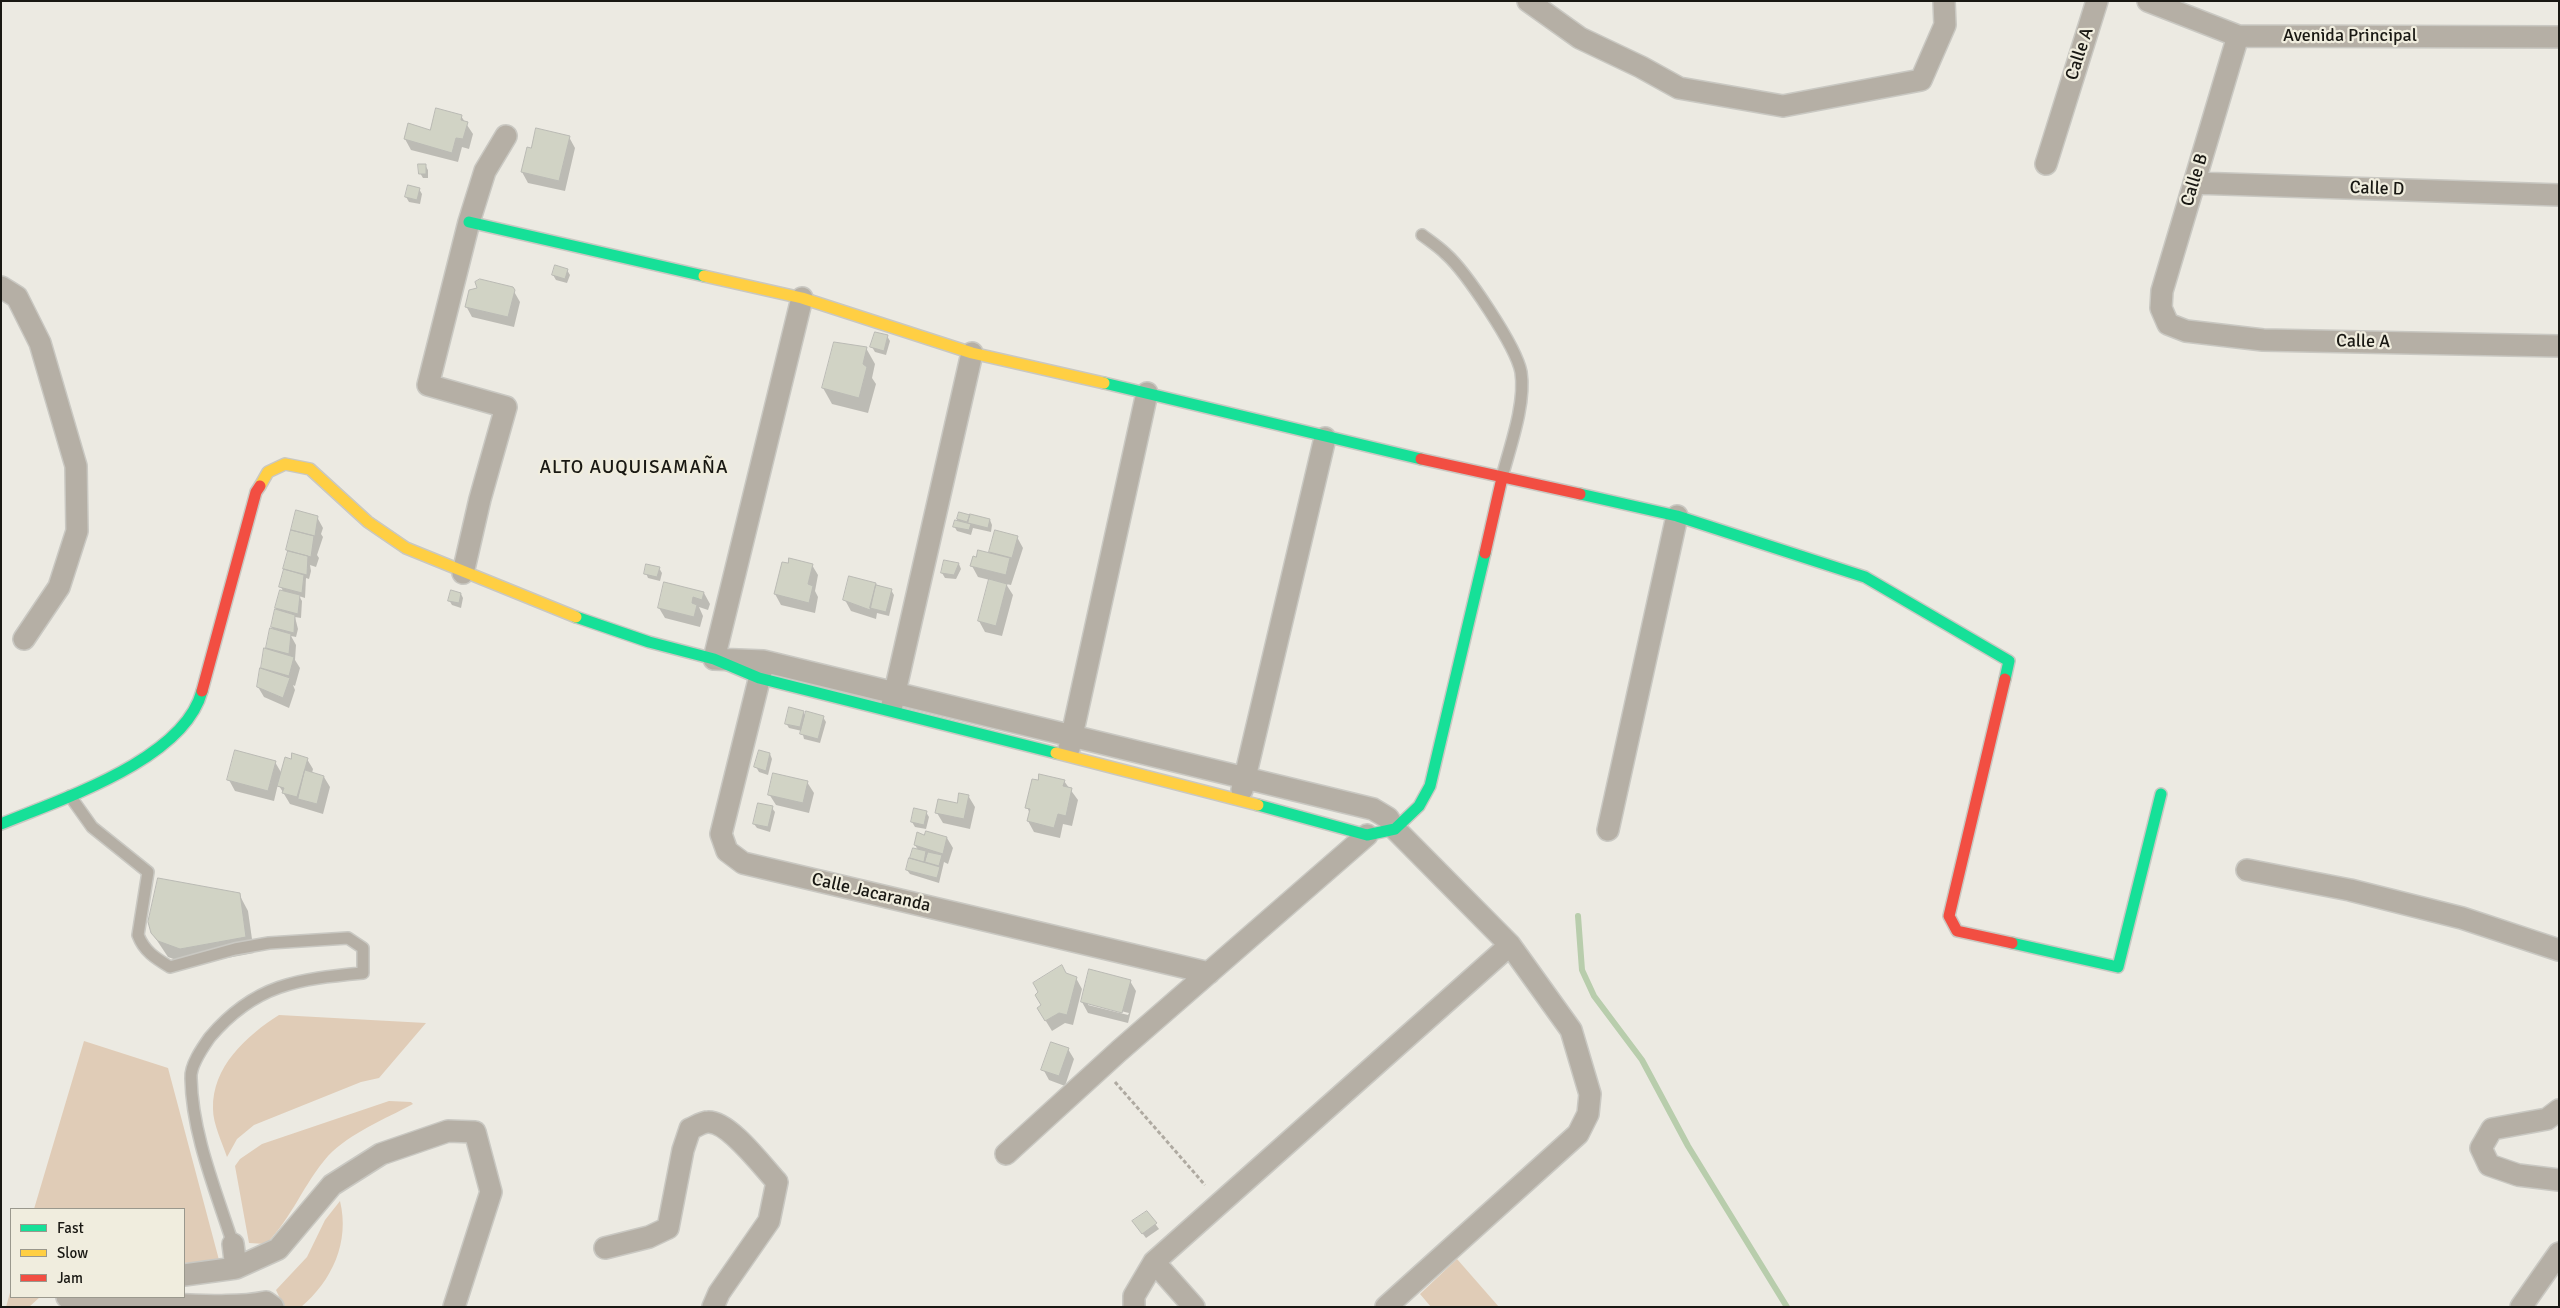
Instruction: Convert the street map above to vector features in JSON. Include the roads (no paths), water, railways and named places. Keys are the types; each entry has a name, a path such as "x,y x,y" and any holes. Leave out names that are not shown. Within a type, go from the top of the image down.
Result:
{"street":[{"path":"1528,1 1580,38 1641,66 1680,88 1783,106 1921,80 1945,25 1944,1"},
{"name":"Calle A","path":"2046,164 2097,1"},
{"name":"Avenida Principal","path":"2148,1 2238,36 2559,37"},
{"name":"Calle B","path":"2168,324 2160,308 2162,290 2238,36"},
{"path":"463,573 480,498 506,407 428,385 469,222 485,171 506,136"},
{"name":"Calle D","path":"2194,183 2559,195"},
{"path":"469,222 802,298 972,353 1147,393 1325,438 1678,516 1865,577 2009,661 1949,916 1957,931 2118,967 2160,794"},
{"path":"1,287 17,297 40,343 76,466 77,531 59,587 24,639"},
{"path":"714,659 802,298"},
{"name":"Calle A","path":"2168,324 2186,331 2263,340 2559,346"},
{"path":"893,702 972,353"},
{"path":"1070,746 1147,393"},
{"path":"1240,800 1325,438"},
{"path":"1,824 98,784 157,750 183,726 200,699 256,492 268,472 285,464 310,469 368,522 406,548 463,573 578,618 649,642 1070,746 1240,800 1367,835 1395,829 1419,806 1430,786 1502,478"},
{"path":"1608,830 1678,516"},
{"name":"Calle Jacaranda","path":"761,669 721,834 728,851 743,863 1210,973"},
{"path":"1070,746 1244,777 1374,809 1388,818 1395,829 1510,945 1571,1030 1590,1094 1588,1114 1578,1134 1386,1307"},
{"path":"1006,1154 1101,1067 1367,835"},
{"path":"2247,870 2350,890 2462,918 2559,950"},
{"path":"1134,1307 1134,1296 1154,1262 1510,945"},
{"path":"2559,1110 2547,1119 2492,1130 2481,1148 2489,1165 2518,1174 2559,1180"},
{"path":"605,1248 649,1237 668,1228 682,1150 690,1129 707,1122 718,1124 735,1136 777,1182 769,1222 719,1293 713,1307"},
{"path":"185,1275 236,1268 278,1249 332,1185 381,1154 448,1131 475,1132 491,1192 454,1307"},
{"path":"233,1244 236,1268"},
{"path":"2521,1307 2559,1253"},
{"path":"1154,1262 1194,1307"},
{"path":"68,1298 76,1305 167,1304 210,1306 257,1305 266,1302 273,1307"}],"lane":[{"path":"1422,235 1447,254 1476,292 1508,340 1521,372 1518,412 1502,478"},
{"path":"70,796 92,827 148,872 138,934 141,944 151,956 170,967 236,949 269,944 348,938 363,948 363,973 312,977 266,991 224,1022 203,1046 190,1076 197,1128 233,1244"}],"waterway":[{"path":"1578,916 1582,970 1594,996 1642,1060 1688,1146 1787,1307"}],"district":[{"name":"ALTO AUQUISAMAÑA","path":"634,468"}]}
